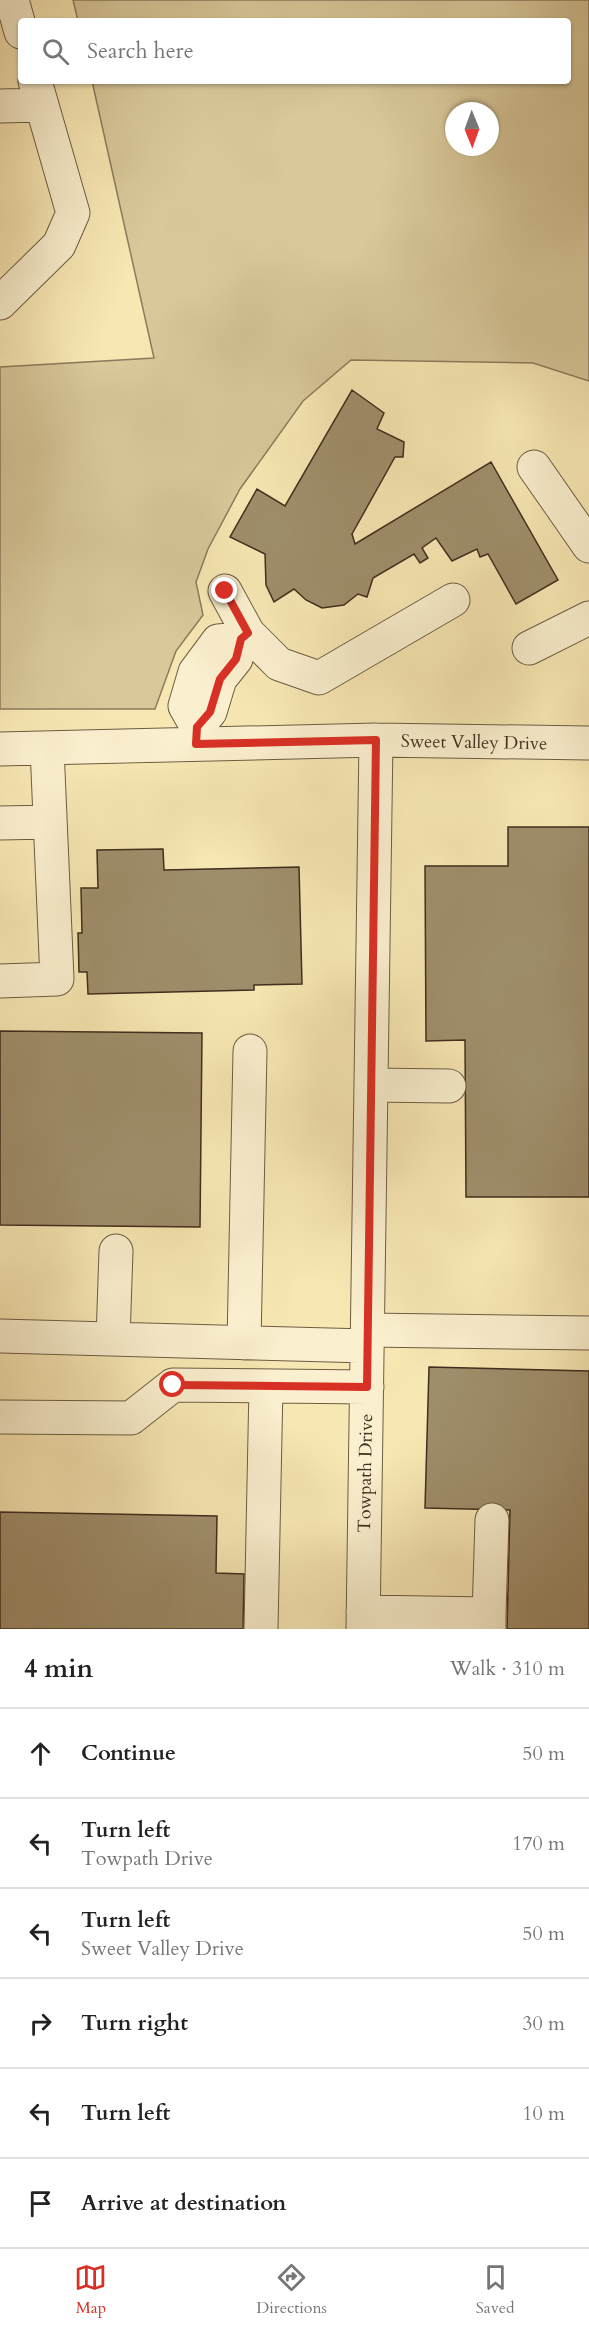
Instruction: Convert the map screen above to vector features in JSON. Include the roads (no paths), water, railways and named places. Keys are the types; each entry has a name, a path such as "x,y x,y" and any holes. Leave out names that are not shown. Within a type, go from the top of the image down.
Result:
{"street":[{"path":"12,0 18,21"},
{"path":"0,106 39,93 73,213 59,245 0,303"},
{"path":"534,466 589,546"},
{"path":"225,591 245,636 279,664 319,678 453,600"},
{"path":"529,648 589,618"},
{"path":"197,736 185,706 195,672 218,641 245,636"},
{"name":"Sweet Valley Drive","path":"0,749 46,748 197,736 589,743"},
{"name":"Towpath Drive","path":"363,1621 376,740"},
{"path":"0,981 57,980 46,748"},
{"path":"0,823 50,822"},
{"path":"244,1343 250,1051"},
{"path":"371,1085 449,1086"},
{"path":"113,1339 116,1251"},
{"path":"0,1335 244,1343 589,1333"},
{"path":"0,1417 131,1418 173,1385 367,1387"},
{"path":"261,1629 266,1386"},
{"path":"363,1621 489,1622 492,1520"}]}
